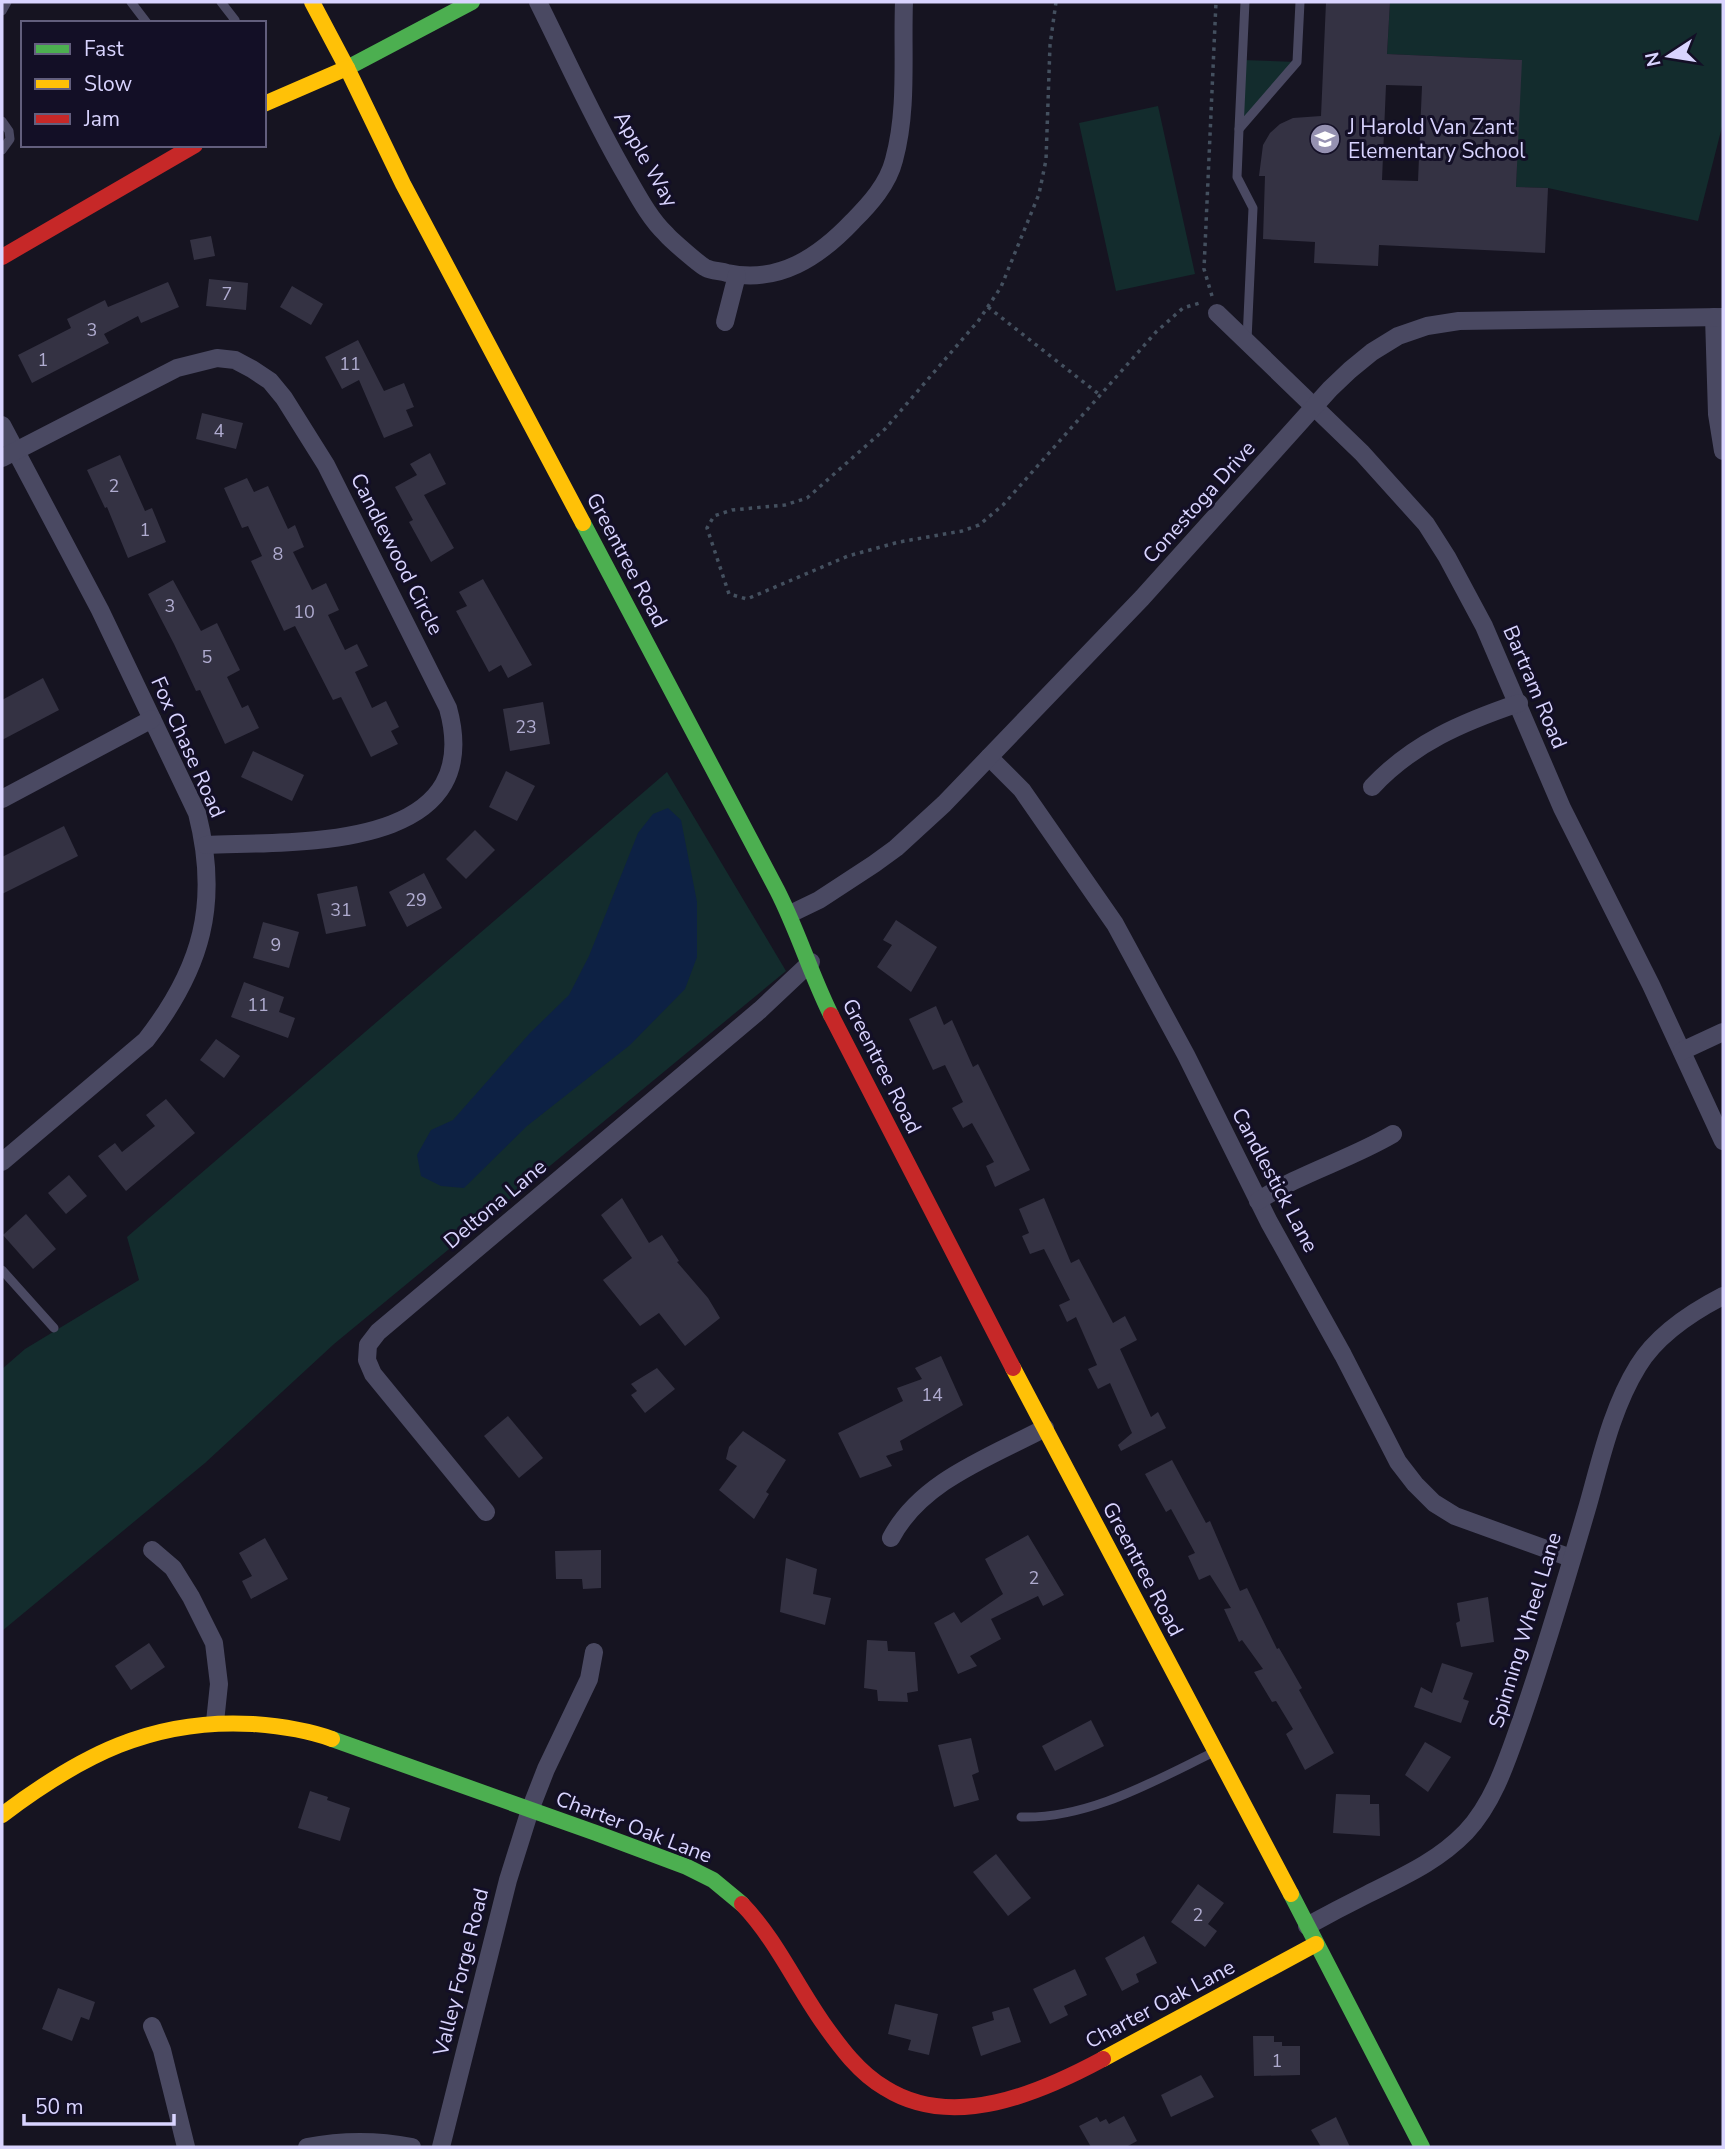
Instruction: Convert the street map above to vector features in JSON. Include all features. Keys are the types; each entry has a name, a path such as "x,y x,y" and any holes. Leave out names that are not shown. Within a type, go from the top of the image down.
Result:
{"main road":[{"name":"Greentree Road","path":"312,2 403,184 790,914 811,962 819,991 1045,1428 1268,1847 1422,2147"},
{"path":"266,103 347,68 472,2"},
{"path":"2,257 192,147"},
{"name":"Charter Oak Lane","path":"2,1815 49,1779 99,1751 149,1733 215,1722 263,1723 317,1734 600,1833 712,1879 749,1911 822,2022 855,2063 892,2093 945,2107 973,2107 1001,2102 1052,2084 1316,1944"}],"street":[{"name":"Apple Way","path":"538,2 618,162 665,234 706,268 737,275 763,276 789,269 816,254 847,227 881,190 894,164 900,135 904,2"},
{"path":"724,322 737,275"},
{"name":"Bartram Road","path":"1217,313 1362,453 1426,524 1472,603 1519,703 1563,808 1723,1141"},
{"path":"1719,317 1717,414 1723,451"},
{"name":"Conestoga Drive","path":"790,914 818,900 896,848 944,804 1142,598 1330,390 1372,352 1398,336 1427,326 1493,319 1719,317"},
{"name":"Candlewood Circle","path":"8,454 154,378 187,365 217,358 235,360 270,382 312,440 433,676 448,708 454,729 454,750 450,770 441,788 430,803 414,815 395,825 349,836 206,845"},
{"name":"Fox Chase Road","path":"2,425 8,454 100,610 197,813 206,845 208,899 194,959 165,1016 146,1040 123,1062 2,1162"},
{"path":"1373,787 1398,762 1436,736 1473,719 1519,703"},
{"path":"2,799 152,719"},
{"name":"Candlestick Lane","path":"989,757 1022,790 1115,924 1398,1462 1415,1485 1434,1503 1455,1517 1571,1558"},
{"name":"Deltona Lane","path":"486,1513 382,1388 367,1360 368,1345 378,1332 760,1010 811,962"},
{"path":"1682,1051 1723,1031"},
{"path":"1258,1200 1282,1185 1357,1153 1392,1134"},
{"name":"Spinning Wheel Lane","path":"1307,1926 1426,1865 1448,1850 1468,1830 1494,1789 1511,1751 1544,1655 1607,1438 1627,1386 1639,1364 1655,1345 1673,1329 1723,1296"},
{"path":"891,1538 900,1522 930,1491 1045,1428"},
{"path":"152,1549 173,1568 214,1643 219,1684 215,1722"},
{"name":"Valley Forge Road","path":"441,2147 490,1943 530,1810 546,1769 589,1679 594,1652"},
{"path":"152,2026 162,2050 186,2147"},
{"path":"307,2147 361,2140 412,2147"}],"lane":[{"path":"2,11 7,2"},
{"path":"131,2 145,21"},
{"path":"221,2 234,21"},
{"path":"1245,2 1237,177 1253,208 1247,342"},
{"path":"1239,129 1297,62 1300,2"},
{"path":"2,121 9,131 10,139 2,150"},
{"path":"2,1270 54,1328"},
{"path":"1021,1817 1047,1818 1087,1807 1149,1783 1215,1751"}],"path":[{"path":"1056,2 1050,45 1046,160 1039,194 1001,287 979,320 885,429 807,498 785,505 732,510 714,516 707,528 730,594 747,599 848,556 979,525 1003,505 1156,332 1183,308 1213,299 1205,269 1216,2"},
{"path":"988,307 1101,395"}],"green space":[{"path":"1390,2 1723,2 1723,123 1698,221 1548,188 1516,187 1521,60 1387,54"},
{"path":"1242,60 1297,62 1239,129"},
{"path":"1158,106 1195,274 1116,291 1079,123"},
{"path":"667,772 786,971 334,1344 205,1463 2,1631 2,1369 25,1349 139,1280 127,1237"}],"water":[{"path":"668,808 681,820 697,902 697,957 685,989 630,1045 527,1126 464,1188 441,1186 421,1176 417,1155 431,1130 453,1120 530,1033 569,995 589,956 638,833 653,814"}],"building":[{"name":"J Harold Van Zant Elementary School","path":"1326,2 1390,2 1387,54 1522,60 1516,187 1548,188 1545,253 1379,245 1378,266 1314,263 1315,242 1263,239 1265,176 1259,176 1263,145 1270,133 1280,124 1293,118 1321,116","holes":["1386,85 1422,86 1418,181 1382,180"]},
{"path":"211,236 215,256 194,260 190,240"},
{"path":"209,279 248,283 246,310 206,306"},
{"path":"168,282 179,307 141,323 138,316 104,334 109,343 32,383 18,355 71,328 67,319 105,300 108,307"},
{"path":"292,286 323,304 311,325 280,307"},
{"path":"358,340 384,391 404,383 414,407 406,410 413,426 384,438 359,380 342,389 325,357"},
{"path":"202,413 243,423 236,449 196,439"},
{"path":"430,453 446,484 424,495 454,548 431,562 409,522 413,520 395,487 417,475 410,464"},
{"path":"120,455 145,511 152,508 166,542 128,558 107,507 105,508 87,470"},
{"path":"247,478 254,492 268,486 288,529 295,525 304,547 293,552 312,590 326,583 339,610 328,615 345,650 357,644 368,666 355,672 372,708 386,701 399,727 391,731 398,744 371,757 341,697 333,700 295,626 284,631 251,561 262,556 248,526 242,528 224,488"},
{"path":"483,579 532,665 508,678 501,665 489,672 456,611 467,606 459,592"},
{"path":"173,580 201,631 217,623 240,670 227,677 242,708 248,705 259,728 225,744 200,690 196,691 148,594"},
{"path":"43,678 59,710 2,740 2,700"},
{"path":"543,702 550,744 510,751 503,709"},
{"path":"253,751 304,775 292,801 241,777"},
{"path":"506,771 535,786 517,821 489,807"},
{"path":"64,826 78,856 2,894 2,857"},
{"path":"475,830 495,850 466,879 446,859"},
{"path":"424,873 442,908 407,927 389,892"},
{"path":"357,886 366,926 326,934 317,894"},
{"path":"896,920 937,947 911,992 877,967 892,945 883,940"},
{"path":"263,922 299,932 289,968 253,958"},
{"path":"244,982 284,997 279,1012 295,1018 288,1038 231,1017"},
{"path":"936,1006 944,1025 952,1020 973,1067 978,1064 1030,1170 995,1187 986,1166 994,1162 972,1123 963,1128 952,1108 963,1102 945,1065 933,1070 909,1019"},
{"path":"216,1039 240,1056 224,1078 200,1060"},
{"path":"166,1099 195,1133 126,1191 98,1156 115,1143 122,1152 155,1126 146,1115"},
{"path":"69,1175 87,1196 66,1214 48,1193"},
{"path":"622,1198 649,1243 662,1235 679,1261 677,1262 708,1298 720,1318 685,1346 659,1313 640,1326 603,1280 632,1258 601,1215"},
{"path":"1044,1198 1071,1263 1079,1259 1113,1323 1125,1316 1137,1340 1120,1349 1151,1417 1158,1412 1166,1428 1121,1451 1118,1445 1132,1433 1110,1383 1098,1389 1088,1369 1097,1365 1076,1317 1067,1322 1059,1305 1070,1300 1044,1249 1030,1254 1022,1236 1029,1233 1019,1209"},
{"path":"26,1214 56,1249 33,1269 3,1235"},
{"path":"941,1356 963,1405 900,1441 903,1450 886,1456 892,1466 860,1478 838,1433 903,1401 897,1388 922,1379 915,1368"},
{"path":"657,1368 675,1389 645,1413 631,1395 637,1391 631,1384"},
{"path":"508,1416 543,1458 519,1478 484,1436"},
{"path":"743,1431 786,1460 766,1492 769,1494 754,1519 719,1490 737,1466 726,1459 729,1447"},
{"path":"1172,1460 1206,1523 1210,1521 1240,1591 1247,1588 1334,1753 1305,1770 1286,1734 1293,1729 1254,1672 1263,1669 1242,1640 1239,1642 1224,1609 1231,1608 1210,1575 1199,1580 1188,1556 1195,1553 1171,1509 1166,1512 1145,1474"},
{"path":"1028,1535 1064,1595 1043,1606 1038,1596 991,1619 1001,1639 970,1656 977,1666 958,1674 934,1623 954,1612 961,1623 1003,1594 985,1559"},
{"path":"265,1538 288,1579 251,1599 242,1581 252,1576 239,1553"},
{"path":"601,1550 601,1588 583,1589 582,1579 556,1579 555,1551"},
{"path":"786,1558 817,1569 813,1594 831,1598 825,1625 780,1612"},
{"path":"1488,1597 1494,1642 1461,1647 1456,1623 1460,1621 1457,1603"},
{"path":"867,1640 887,1641 888,1651 915,1652 918,1691 907,1693 908,1702 878,1701 877,1690 864,1688"},
{"path":"149,1643 165,1667 131,1690 115,1666"},
{"path":"1442,1663 1473,1673 1463,1699 1469,1701 1461,1723 1414,1707 1421,1687 1432,1693"},
{"path":"1091,1720 1104,1746 1055,1771 1042,1746"},
{"path":"971,1738 979,1772 972,1775 979,1800 954,1807 938,1745"},
{"path":"1425,1742 1451,1757 1428,1792 1405,1775"},
{"path":"310,1791 350,1808 340,1841 298,1828"},
{"path":"1336,1794 1370,1795 1370,1804 1379,1804 1380,1836 1333,1833"},
{"path":"996,1854 1031,1898 1008,1916 973,1872"},
{"path":"1198,1884 1224,1903 1208,1924 1217,1931 1205,1947 1171,1922"},
{"path":"1144,1936 1157,1963 1136,1974 1139,1982 1122,1991 1105,1958"},
{"path":"1075,1969 1087,1995 1064,2006 1068,2015 1050,2024 1033,1989"},
{"path":"58,1988 95,2002 89,2020 81,2017 72,2041 42,2029"},
{"path":"895,2004 938,2014 929,2055 908,2050 911,2040 888,2034"},
{"path":"1009,2007 1021,2042 981,2056 972,2027 994,2020 992,2012"},
{"path":"1253,2036 1274,2036 1274,2042 1282,2042 1282,2046 1300,2046 1300,2075 1254,2076"},
{"path":"1201,2075 1214,2097 1171,2117 1161,2095"},
{"path":"1124,2116 1137,2141 1126,2147 1091,2147 1079,2126 1097,2117 1100,2122 1106,2119 1109,2124"},
{"path":"1336,2117 1350,2147 1321,2147 1311,2130"}],"traffic: fast":[{"path":"347,68 472,2"},
{"path":"583,523 777,890 831,1015"},
{"path":"332,1739 687,1867 713,1880 742,1904"},
{"path":"1291,1894 1422,2147"}],"traffic: slow":[{"path":"312,2 403,184 583,523"},
{"path":"266,103 347,68"},
{"path":"1013,1368 1291,1894"},
{"path":"2,1815 60,1775 89,1759 119,1745 182,1727 253,1724 293,1729 332,1739"},
{"path":"1103,2059 1316,1944"}],"traffic: jam":[{"path":"2,257 192,147"},
{"path":"831,1015 1013,1368"},
{"path":"742,1904 765,1931 823,2023 851,2059 876,2082 911,2100 939,2106 967,2107 996,2102 1052,2084 1103,2059"}],"place":[{"name":"J Harold Van Zant Elementary School","path":"1325,139"}]}
